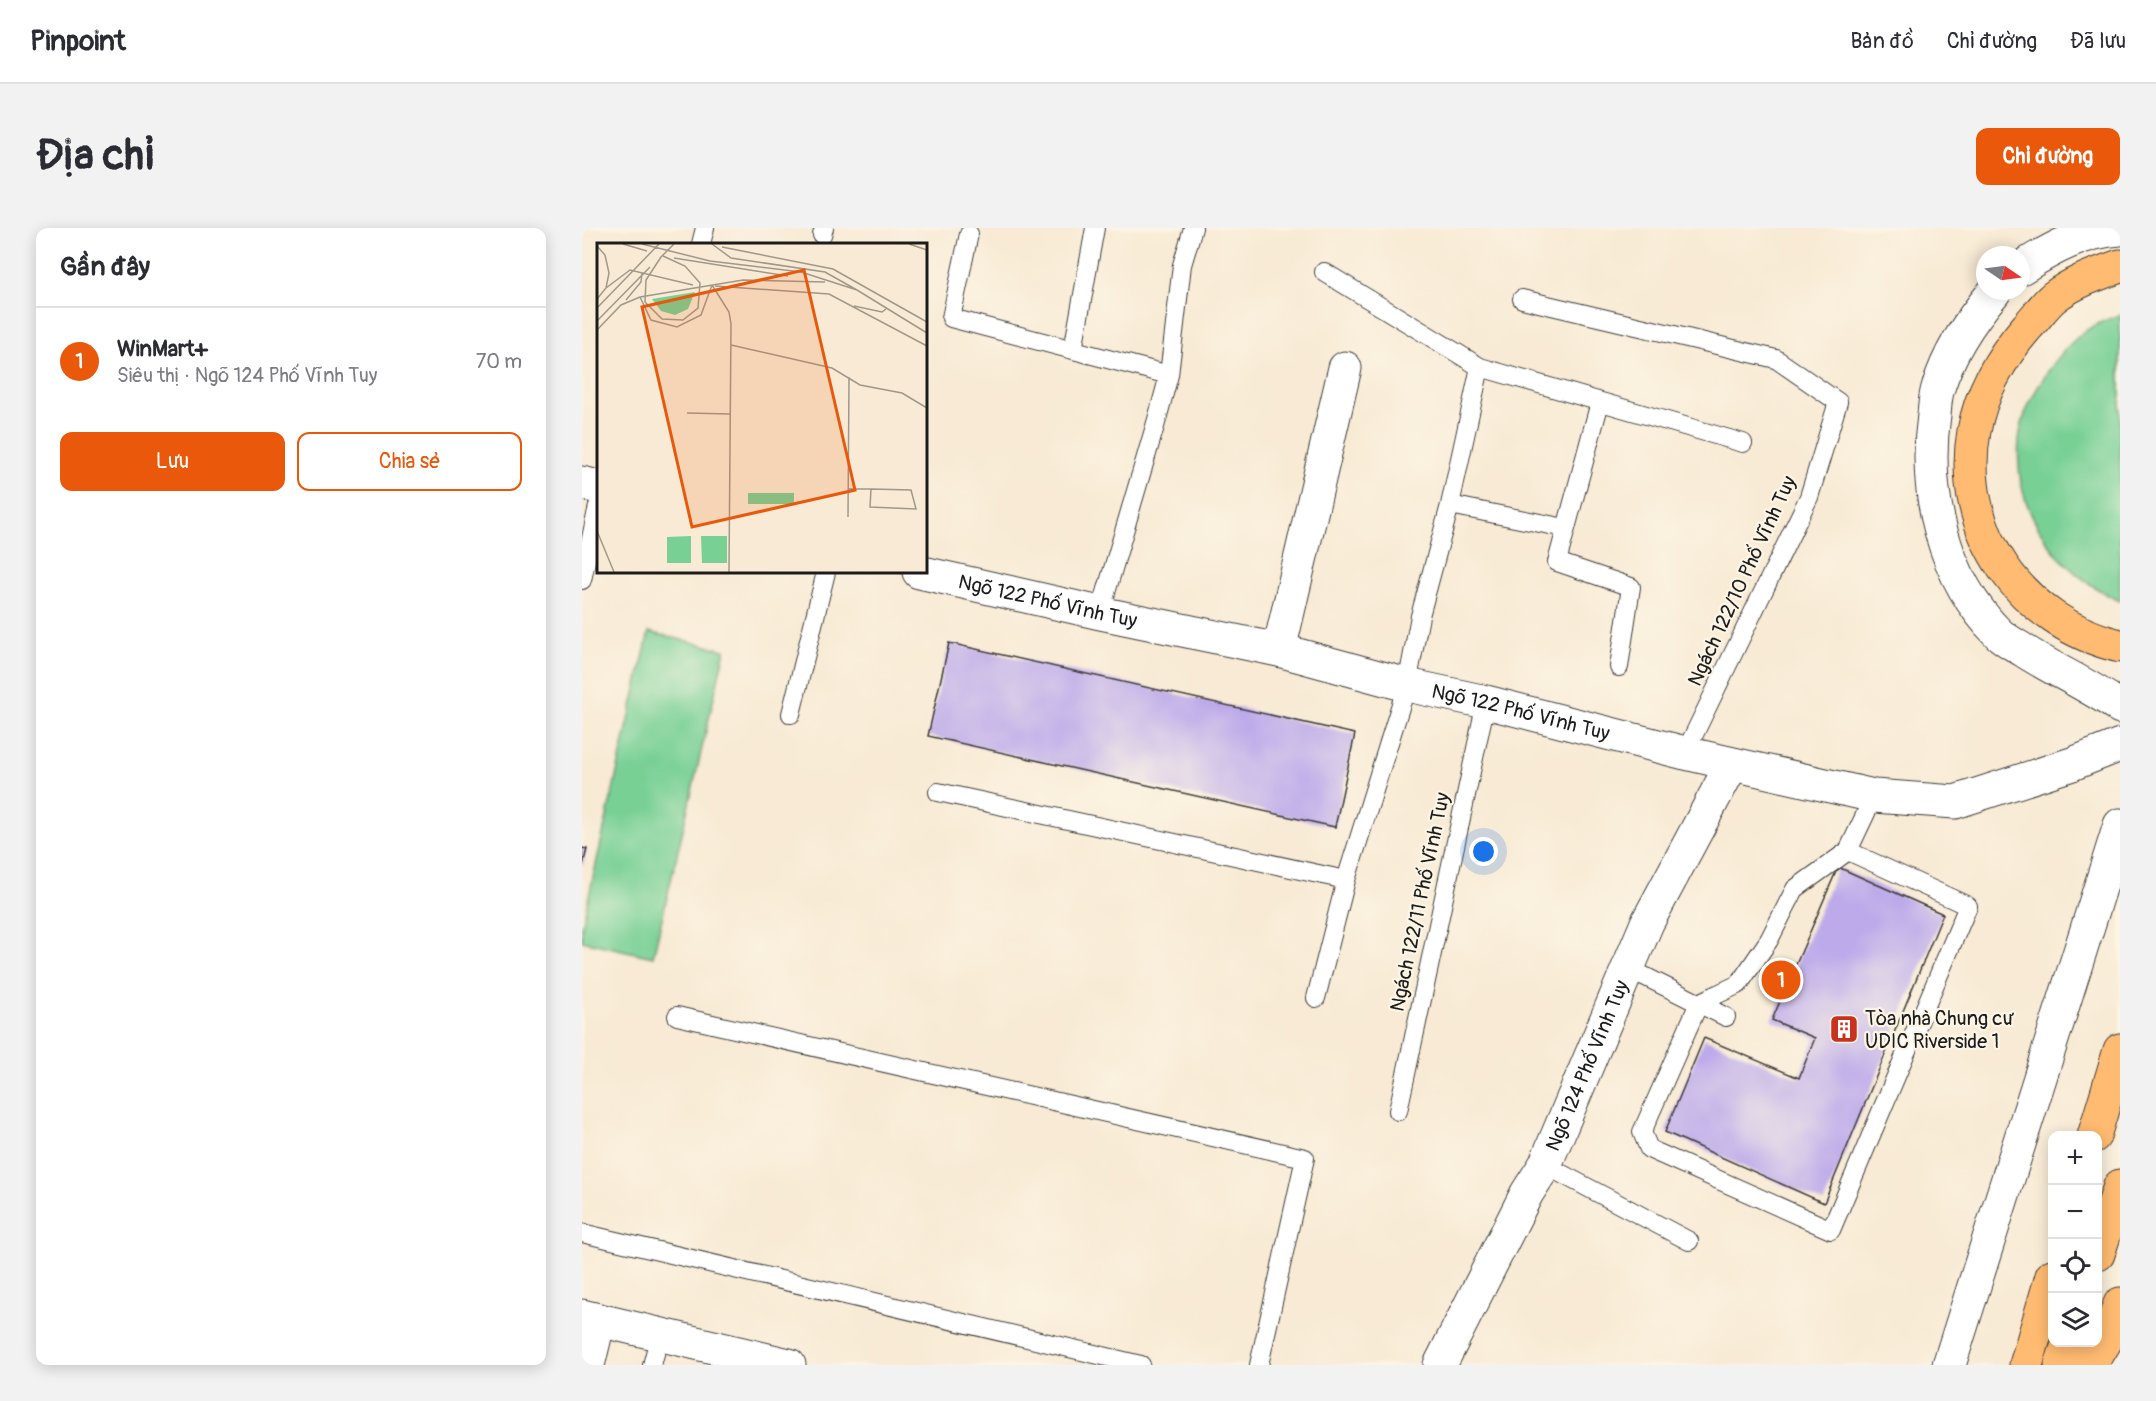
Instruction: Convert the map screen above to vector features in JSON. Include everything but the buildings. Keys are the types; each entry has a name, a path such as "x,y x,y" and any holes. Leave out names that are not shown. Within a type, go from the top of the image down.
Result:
{"main road":[{"path":"2120,266 2091,276 2054,297 2011,346 1983,398 1974,431 1971,483 1986,538 1999,563 2014,583 2030,600 2077,631 2100,641 2120,645"},
{"path":"2096,1131 2120,1050"},
{"path":"2102,1239 2120,1186"},
{"path":"2026,1365 2048,1290"},
{"path":"2091,1365 2108,1337 2120,1304"},
{"path":"2061,1365 2067,1347"}],"street":[{"path":"2030,262 2078,238 2120,229"},
{"path":"1988,300 1970,322 1952,353 1937,389 1932,430 1931,472 1937,518 1954,568 1978,610 2001,636 2120,706"},
{"path":"1279,650 1346,368"},
{"path":"582,483 597,487"},
{"name":"Ngõ 122 Phố Vĩnh Tuy","path":"923,573 1279,650 1407,685 1486,702 1685,753 1874,796 1955,802 2072,764 2120,745"},
{"name":"Ngõ 124 Phố Vĩnh Tuy","path":"1440,1365 1527,1193 1545,1165 1647,923 1732,764"},
{"path":"1949,1365 2120,825"},
{"path":"588,1365 591,1318 656,1350 789,1365"}],"lane":[{"path":"701,243 705,228"},
{"path":"1073,350 1095,228"},
{"path":"1100,613 1168,375 1182,265 1193,228"},
{"path":"969,234 951,318 1168,375"},
{"path":"1324,272 1480,367 1743,443"},
{"name":"Ngách 122/10 Phố Vĩnh Tuy","path":"1522,299 1776,359 1838,402 1809,497 1685,753"},
{"path":"1316,998 1346,880 1407,685 1420,616 1450,505 1480,367"},
{"path":"1600,402 1564,528 1557,562 1631,587 1619,667"},
{"path":"1450,505 1564,528"},
{"path":"582,580 597,511"},
{"path":"791,714 826,573"},
{"name":"Ngách 122/11 Phố Vĩnh Tuy","path":"1398,1111 1486,702"},
{"path":"938,792 1346,880"},
{"path":"1848,851 1968,906 1831,1230 1649,1149 1642,1132 1699,1003 1739,984 1769,940 1795,890 1848,851 1874,796"},
{"path":"1628,969 1726,1017"},
{"path":"677,1016 1305,1158 1259,1365"},
{"path":"1545,1165 1689,1241"},
{"path":"582,1233 1141,1365"}],"green space":[{"path":"2120,315 2120,601 2097,589 2077,574 2044,537 2023,492 2019,467 2019,441 2023,422 2034,395 2056,360 2088,329"},
{"path":"649,632 725,650 653,957 582,941 582,926"}],"place":[{"name":"WinMart+","path":"1781,980"},
{"name":"Tòa nhà Chung cư UDIC Riverside 1","path":"1844,1029"}]}
